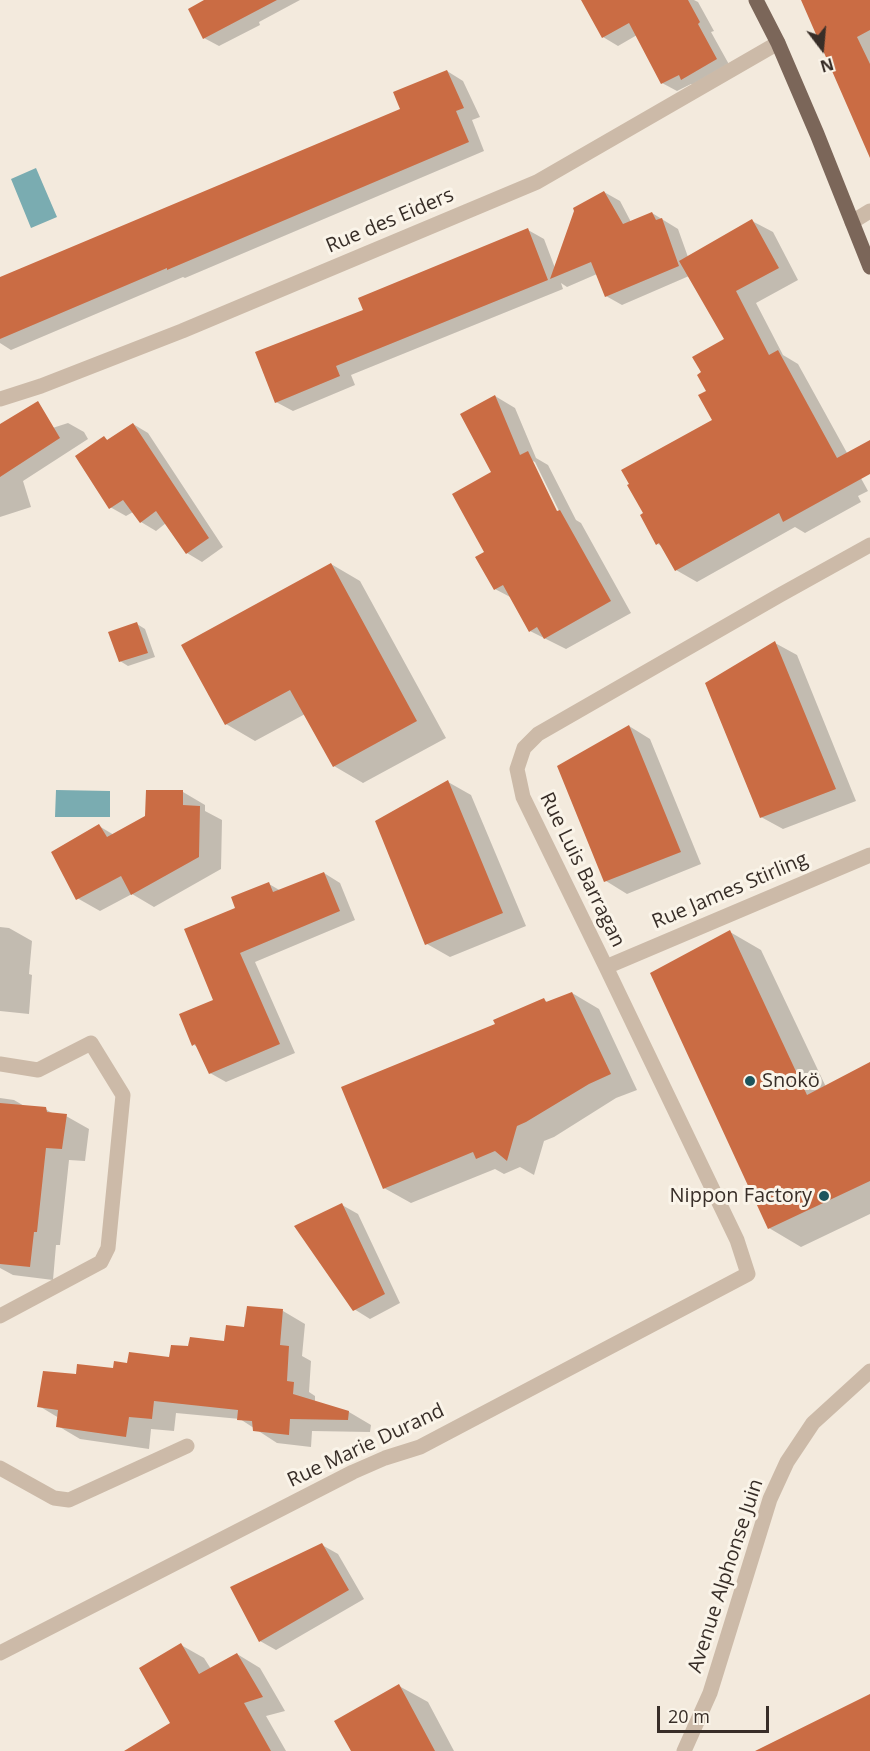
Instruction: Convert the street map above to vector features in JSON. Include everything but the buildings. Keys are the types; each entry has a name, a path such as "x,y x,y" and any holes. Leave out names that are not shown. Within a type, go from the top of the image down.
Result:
{"main road":[{"path":"756,0 778,43 817,134 870,267"}],"street":[{"name":"Rue des Eiders","path":"0,399 41,386 182,331 537,182 778,43"},
{"path":"852,222 870,211"},
{"name":"Rue Luis Barragan","path":"748,1274 736,1240 523,797 517,769 524,748 538,734 780,594 870,545"},
{"name":"Rue James Stirling","path":"606,967 870,855"},
{"path":"0,1064 38,1070 91,1043 123,1095 108,1248 101,1262 0,1316"},
{"name":"Rue Marie Durand","path":"0,1653 353,1472 385,1458 420,1447 748,1274"},
{"name":"Avenue Alphonse Juin","path":"684,1751 710,1693 770,1499 787,1462 813,1423 870,1371"},
{"path":"0,1468 54,1498 69,1500 187,1446"}],"water":[{"path":"36,168 57,217 31,228 11,179"},
{"path":"56,790 110,791 110,817 55,817"}],"place":[{"name":"Snokö","path":"750,1081"},
{"name":"Nippon Factory","path":"824,1196"}]}
